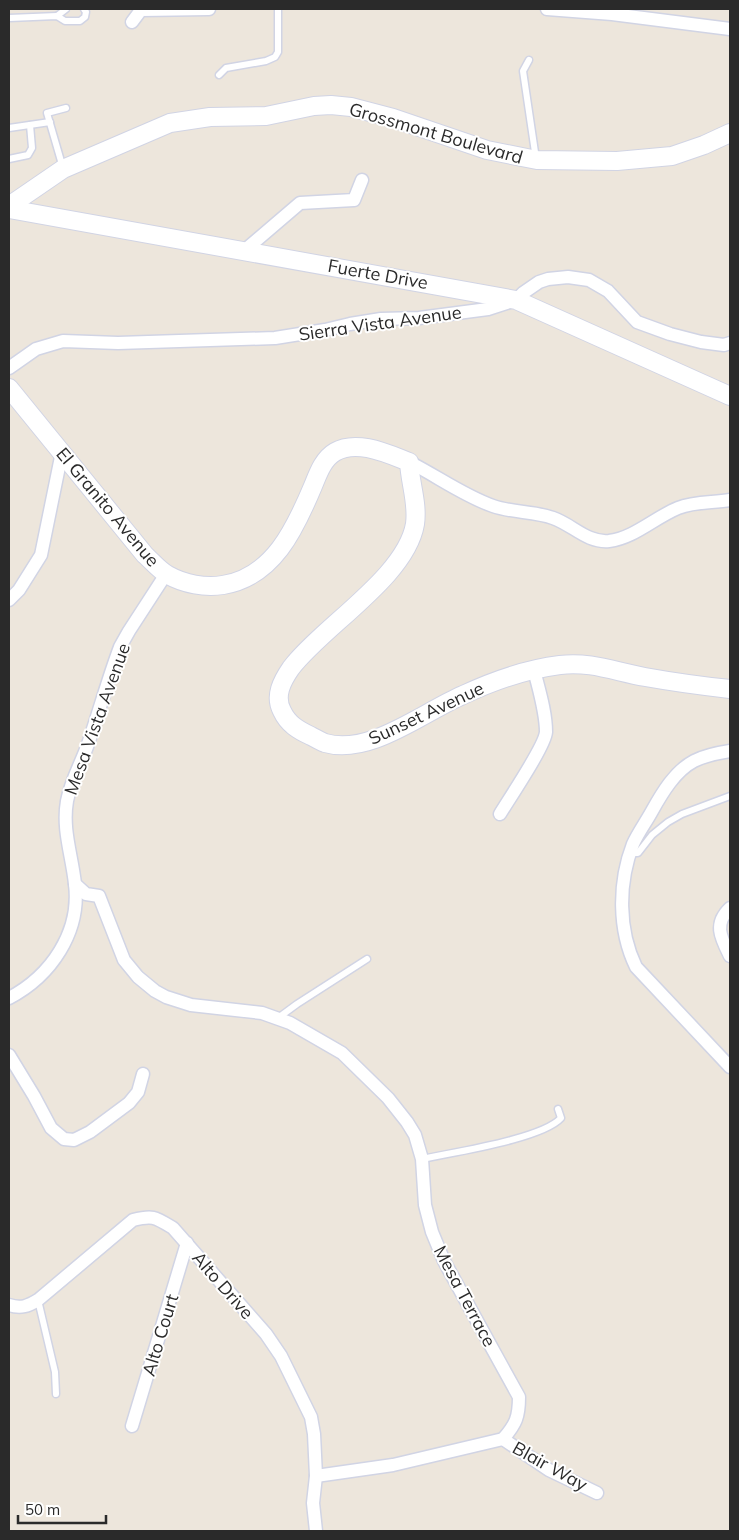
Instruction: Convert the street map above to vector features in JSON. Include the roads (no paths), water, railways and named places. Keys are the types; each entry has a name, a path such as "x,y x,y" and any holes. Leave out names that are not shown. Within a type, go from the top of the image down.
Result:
{"main road":[{"name":"Grossmont Boulevard","path":"9,207 63,169 170,123 210,117 266,116 314,106 351,107 393,118 497,153 536,160 617,161 672,156 704,145 730,133"},
{"name":"Fuerte Drive","path":"9,207 516,300 730,396"},
{"name":"El Granito Avenue","path":"9,388 145,554 166,574 197,585 218,586 242,580 263,568 272,560 283,545 322,465 336,452 355,447 368,448 409,462"},
{"name":"Sunset Avenue","path":"409,462 409,474 416,506 415,525 408,544 389,571 368,594 333,624 293,667 278,693 280,708 287,721 301,732 325,743 358,744 381,737 461,695 502,679 534,670 570,664 602,666 643,676 730,689"}],"street":[{"path":"132,22 141,10 209,9"},
{"path":"547,9 612,14 730,29"},
{"path":"244,250 300,203 354,200 362,180"},
{"name":"Sierra Vista Avenue","path":"9,368 36,349 63,341 118,343 275,338 350,324 488,309 516,300 531,287 548,279 568,276 589,280 608,291 637,322 670,334 701,342 724,345 730,343"},
{"path":"9,600 19,590 41,555 62,452"},
{"name":"El Granito Avenue","path":"409,462 485,503 505,510 550,517 564,522 588,538 601,541 616,540 680,507 701,502 730,500"},
{"name":"Mesa Vista Avenue","path":"9,998 38,979 59,953 72,922 75,909 75,884 65,834 65,818 70,786 88,743 120,647 166,574"},
{"path":"500,814 529,768 546,734 545,718 534,670"},
{"path":"730,750 710,754 692,762 678,773 658,800 634,843 626,868 623,888 623,917 628,951 636,967 730,1067"},
{"name":"Mesa Terrace","path":"75,884 86,894 99,896 124,960 138,977 155,991 166,997 192,1005 262,1013 290,1024 342,1053 388,1098 407,1122 414,1135 422,1159 425,1205 432,1232 444,1261 519,1396 519,1413 514,1426 502,1439"},
{"path":"730,908 724,914 720,923 721,938 730,956"},
{"path":"9,1055 34,1096 50,1128 64,1139 74,1140 90,1132 129,1103 138,1092 143,1074"},
{"name":"Alto Drive","path":"9,1305 16,1308 26,1307 38,1300 133,1220 149,1216 172,1228 266,1334 281,1356 311,1417 314,1434 316,1476 313,1503 316,1531"},
{"name":"Alto Court","path":"132,1426 187,1243"},
{"path":"316,1476 393,1465 502,1439"},
{"name":"Blair Way","path":"502,1439 549,1470 597,1493"}],"lane":[{"path":"57,16 66,9"},
{"path":"9,18 57,16 65,21 80,21 85,17 86,12 84,9"},
{"path":"219,75 226,68 266,61 275,57 278,52 278,9"},
{"path":"529,60 523,71 536,160"},
{"path":"63,169 47,113 66,108"},
{"path":"9,128 50,122"},
{"path":"9,159 28,155 32,148 30,125"},
{"path":"631,853 638,853 652,835 668,822 682,814 730,796"},
{"path":"278,1019 297,1004 368,960"},
{"path":"422,1159 518,1139 556,1124 562,1118 558,1109"},
{"path":"38,1300 55,1372 56,1394"}]}
